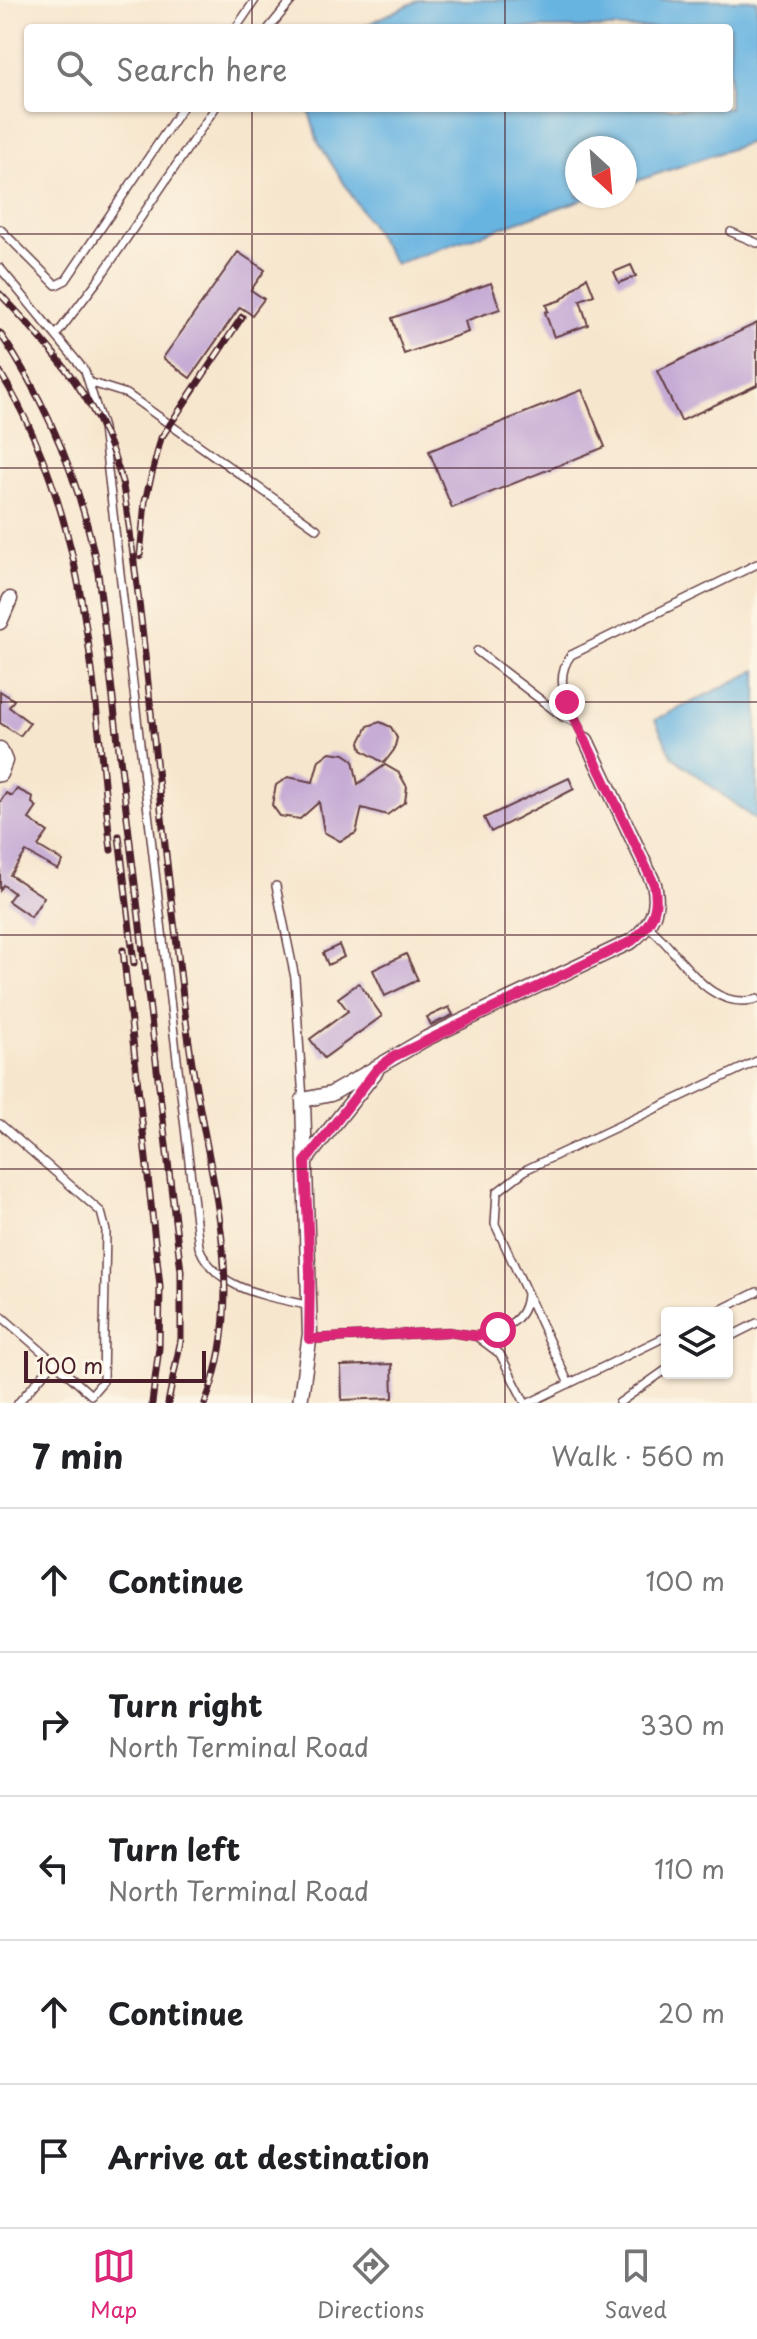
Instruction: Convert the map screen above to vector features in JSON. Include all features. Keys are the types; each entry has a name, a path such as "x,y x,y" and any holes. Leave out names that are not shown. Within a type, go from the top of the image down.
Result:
{"street":[{"path":"0,622 10,599"},
{"path":"300,1403 310,1306 303,1100 331,1094 427,1038 632,941 649,927 657,898 654,884 586,740"},
{"path":"0,749 5,761 0,774"},
{"path":"305,1162 377,1069"},
{"path":"304,1385 313,1403"}],"lane":[{"path":"239,24 255,0"},
{"path":"272,24 292,0"},
{"path":"0,229 56,285 66,280 179,112"},
{"path":"57,334 99,279 212,112"},
{"path":"731,232 757,243"},
{"path":"0,268 57,334 92,383 103,428 199,1247 209,1267 229,1282 310,1306"},
{"path":"92,383 127,394 317,529"},
{"path":"586,740 562,688 565,663 571,655 757,564"},
{"path":"477,651 563,717 577,723"},
{"path":"276,886 295,978 303,1100"},
{"path":"649,927 669,944 708,990 727,1001 757,999"},
{"path":"569,1384 495,1224 494,1202 502,1186 527,1169 757,1061"},
{"path":"0,1124 96,1205 104,1221 103,1381 91,1395 0,1315"},
{"path":"309,1339 448,1332 476,1336 513,1324 523,1311 527,1290"},
{"path":"726,1307 757,1292"},
{"path":"733,1335 757,1323"},
{"path":"476,1336 500,1354 527,1403 661,1339"},
{"path":"18,1403 54,1362"},
{"path":"619,1403 661,1373"}],"water":[{"path":"419,0 757,0 757,140 637,181 637,136 565,136 565,206 395,264 318,142 309,112 733,112 733,24 368,24"},
{"path":"757,670 757,821 673,757 655,720"}],"building":[{"path":"238,252 265,270 251,290 264,299 252,315 240,307 190,378 163,358"},
{"path":"631,265 636,276 619,283 614,272"},
{"path":"587,277 594,295 580,300 588,325 554,337 545,312 548,311 546,305 561,300"},
{"path":"491,283 500,309 465,321 468,332 404,354 392,318"},
{"path":"757,323 757,385 681,421 657,371"},
{"path":"582,390 605,447 452,508 429,451"},
{"path":"0,691 14,700 9,707 30,723 20,736 0,723"},
{"path":"380,722 391,727 397,738 394,750 384,763 362,750 360,742 368,726"},
{"path":"330,752 344,754 353,760 358,784 385,765 399,773 407,787 405,802 387,815 362,808 356,833 340,841 324,832 319,802 300,819 280,816 272,805 276,785 288,777 313,782 319,760"},
{"path":"569,778 574,789 491,832 484,818"},
{"path":"17,789 33,797 32,803 37,807 29,819 48,832 38,846 63,861 58,870 26,852 10,875 44,897 31,917 8,901 14,893 3,885 0,890 0,802 6,793 12,796"},
{"path":"339,945 344,957 328,965 323,953"},
{"path":"406,954 418,980 385,996 373,970"},
{"path":"359,983 382,1016 324,1058 310,1039 348,1011 338,998"},
{"path":"449,1007 453,1015 431,1025 427,1017"},
{"path":"392,1364 393,1398 342,1400 341,1366"}],"railway":[{"path":"0,294 40,337 75,382 104,431 123,486 139,599 187,1031 223,1246 223,1326 217,1365 205,1403"},
{"path":"140,556 145,501 161,438 242,317"},
{"path":"0,333 34,389 61,448 83,509 98,573 181,1271 181,1339 168,1403"},
{"path":"0,372 30,428 53,486 70,544 91,664 111,850"},
{"path":"119,836 134,963"},
{"path":"123,950 160,1286 159,1348 152,1403"}],"route":[{"path":"498,1330 476,1336 448,1332 309,1339 310,1273 305,1162 377,1069 393,1057 632,941 649,927 657,898 654,884 567,702"}]}
